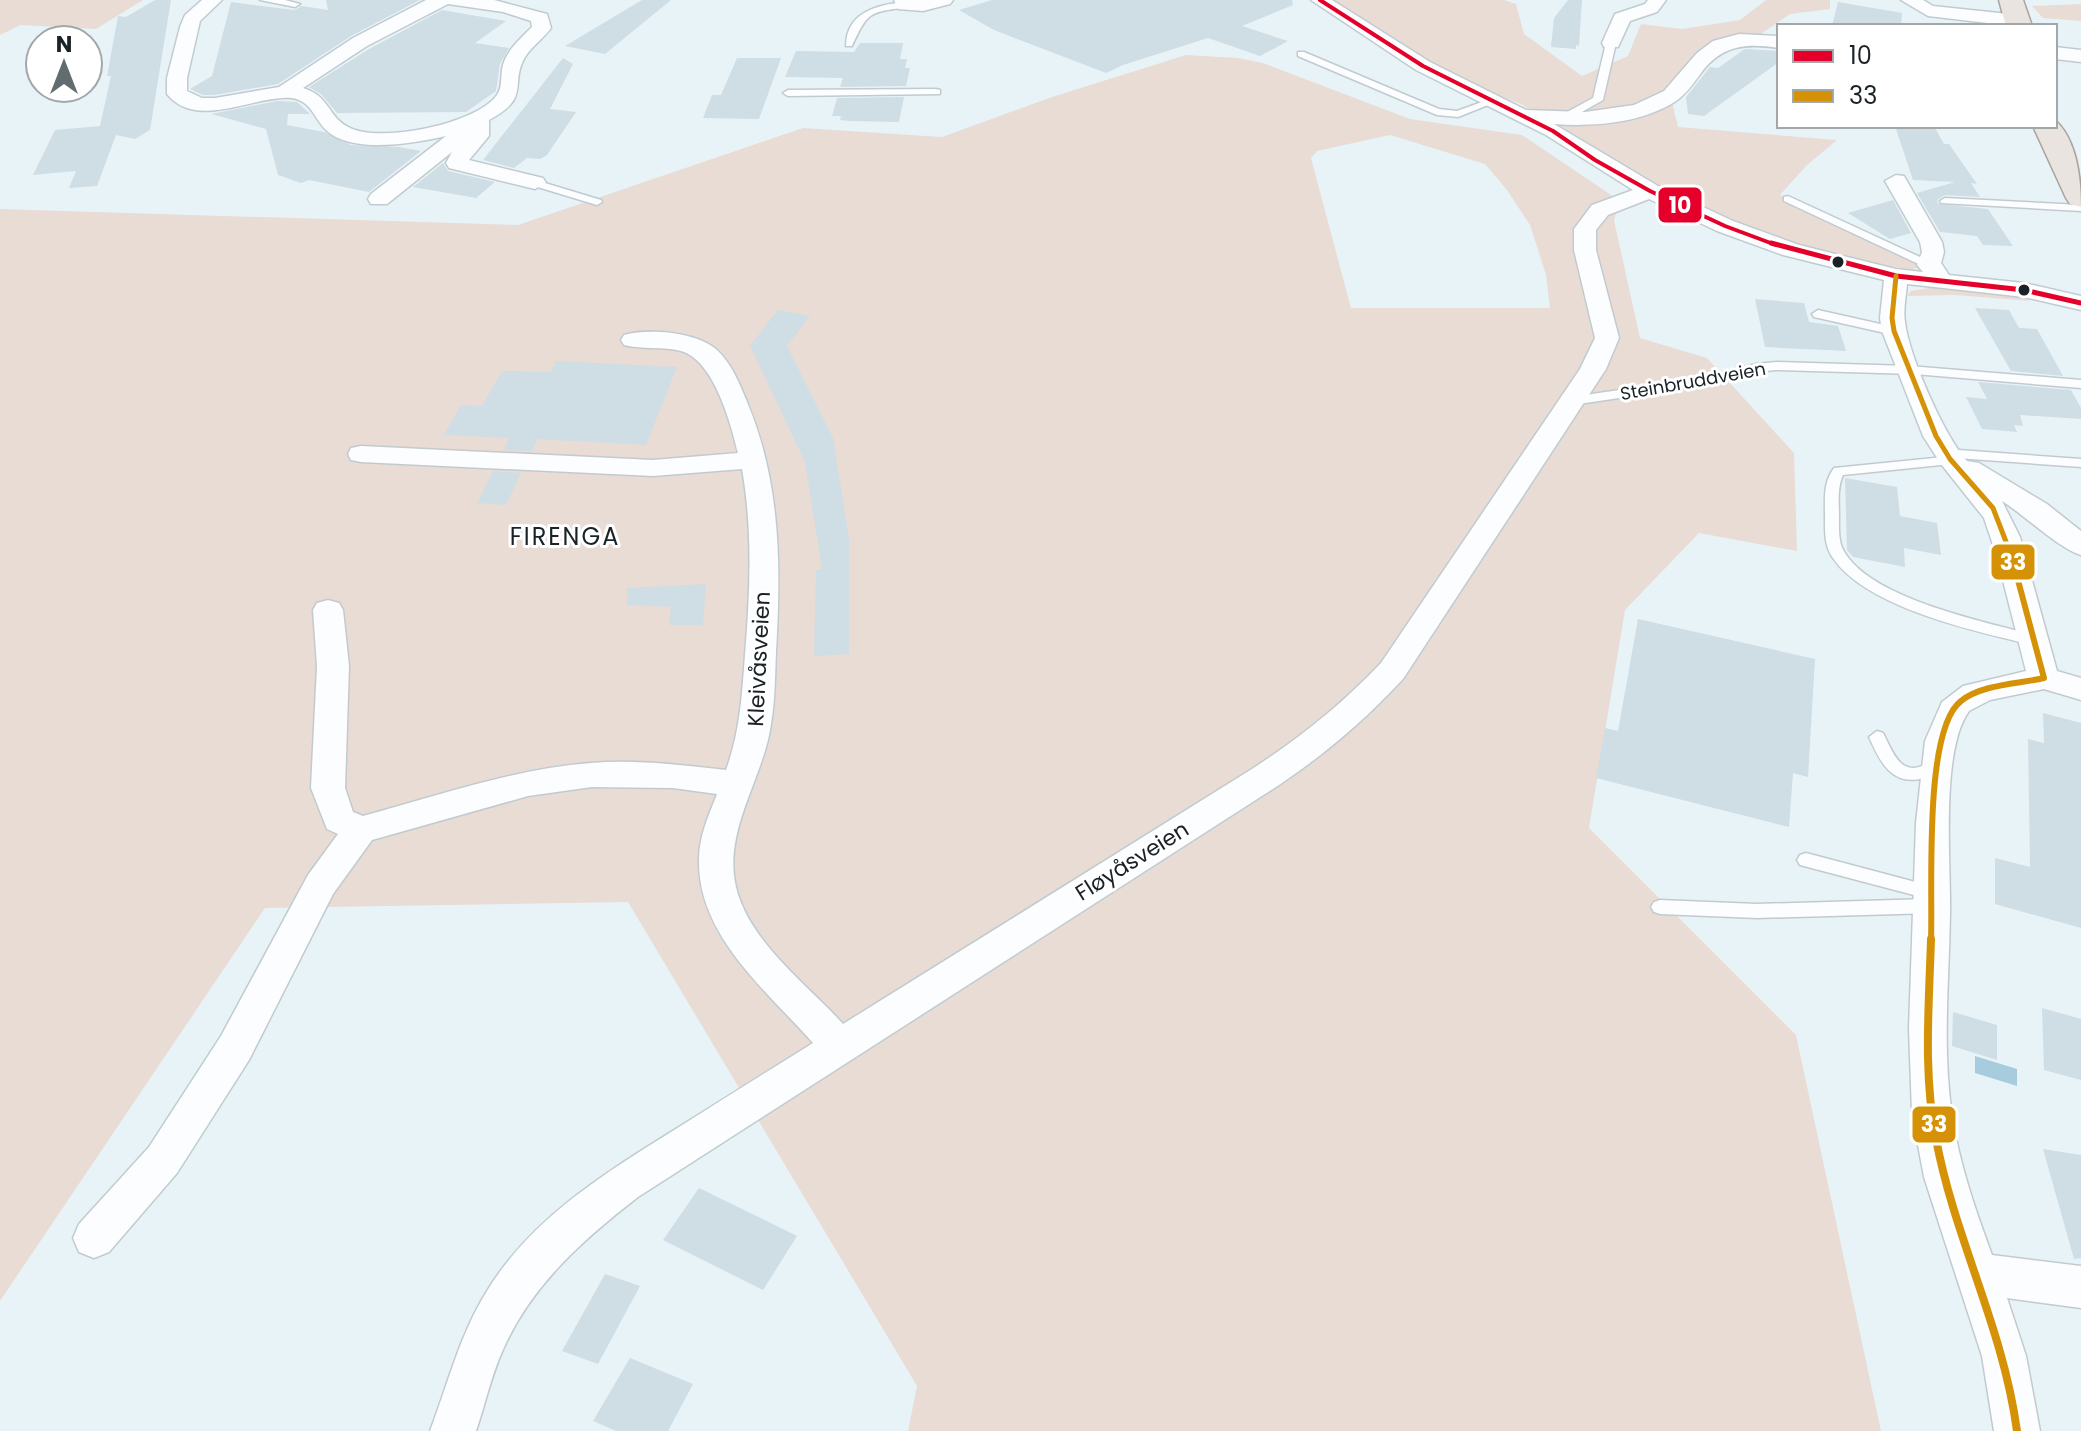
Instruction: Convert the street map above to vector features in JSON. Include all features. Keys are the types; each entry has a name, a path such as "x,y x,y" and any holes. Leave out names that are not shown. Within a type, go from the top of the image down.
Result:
{"main road":[{"path":"2048,128 2081,198"}],"street":[{"path":"213,0 192,19 177,78 177,94 191,101 213,103 286,91 311,97 338,130 363,138 396,139 471,120 501,104 510,92 515,58 542,28 540,18 511,3 454,0"},
{"path":"286,91 360,42 440,0"},
{"path":"903,3 923,6 944,0"},
{"path":"1320,0 1423,66 1498,104 1557,125 1595,160 1650,191 1755,238 1896,276 1935,273 2081,303"},
{"path":"1611,43 1622,18 1651,8 1657,0"},
{"path":"1910,0 1928,11 2016,16"},
{"path":"1557,125 1653,105 1675,92 1706,55 1720,45 1747,39 1777,42"},
{"path":"2057,53 2081,56"},
{"path":"471,120 479,136 457,163 535,183"},
{"path":"379,199 453,141 471,120"},
{"path":"1896,181 1931,242 1935,273"},
{"name":"Fløyåsveien","path":"453,1431 476,1360 506,1298 537,1257 567,1226 623,1184 1264,778 1318,742 1356,709 1392,671 1430,617 1599,359 1607,338 1585,250 1585,229 1600,210 1650,191"},
{"path":"1896,276 1892,318 1894,331 1948,456 1980,491 1997,516 2015,571 2029,639 2044,678"},
{"path":"2024,290 2081,288"},
{"name":"Kleivåsveien","path":"633,340 693,346 705,353 717,365 734,401 753,460 766,532 756,721 753,743 736,784 715,857 716,882 723,909 757,959 840,1048"},
{"path":"361,454 653,468 753,460"},
{"path":"1948,456 2024,501 2081,546"},
{"path":"328,610 333,666 328,788 339,820 360,830"},
{"path":"2017,1431 2001,1344 1945,1180 1930,1095 1937,765 1947,722 1959,701 1981,692 2044,678 2081,689"},
{"path":"94,1238 163,1160 235,1048 320,885 360,830 528,784 592,775 673,776 736,784"},
{"path":"1976,1273 2081,1287"}],"lane":[{"path":"265,0 295,4"},
{"path":"849,44 861,16 873,9 903,3"},
{"path":"1557,125 1598,100 1611,43"},
{"path":"1301,54 1437,112 1458,114 1498,104"},
{"path":"788,93 936,92"},
{"path":"535,183 597,202"},
{"path":"1788,199 1935,273"},
{"path":"1945,201 2081,208"},
{"path":"1818,314 1894,331"},
{"name":"Steinbruddveien","path":"1572,401 1700,382 1776,366 1909,371 2081,384"},
{"path":"2029,639 1951,618 1886,592 1846,566 1834,546 1833,477 1839,471 1948,456 2081,463"},
{"path":"1877,737 1888,762 1905,775 1916,776 1937,765"},
{"path":"1806,860 1933,900"},
{"path":"1660,907 1757,911 1933,900"}],"shaded area":[{"path":"0,0 143,0 104,24 24,24 0,35"},
{"path":"1333,0 1504,0 1516,4 1524,34 1582,76 1628,56 1641,24 1682,29 1740,20 1766,0 1830,0 1830,9 1790,14 1758,36 1713,41 1669,89 1678,127 1837,140 1806,166 1780,195 1906,256 1924,268 1907,269 1818,253 1700,209 1605,160 1521,104 1449,76"},
{"path":"2081,4 2081,21 2043,18 2032,6"},
{"path":"1186,55 1238,58 1263,63 1410,119 1522,135 1620,201 1614,220 1640,338 1707,358 1794,453 1797,551 1699,533 1625,610 1589,828 1796,1035 1881,1431 908,1431 917,1386 628,902 265,908 0,1301 0,209 518,225 803,128 942,137 1052,97","holes":["1390,135 1485,164 1530,225 1546,275 1550,308 1351,308 1311,158 1317,151"]},
{"path":"1936,287 2019,296 2030,301 1955,295 1907,296 1911,291"}],"water":[{"path":"1975,1056 2017,1069 2017,1086 1975,1073"}],"building":[{"path":"155,0 171,0 150,130 135,139 116,135 97,186 69,188 76,171 33,175 55,130 100,126 111,76 107,76 118,16 126,17"},
{"path":"326,0 420,0 351,36 278,84 215,95 203,95 190,89 212,76 231,2 294,10 302,6 328,10"},
{"path":"642,0 671,0 605,54 565,46"},
{"path":"992,0 1292,0 1293,5 1242,26 1288,41 1260,56 1208,38 1106,73 994,30 959,10"},
{"path":"1568,0 1582,0 1579,46 1576,45 1576,49 1551,47 1554,18"},
{"path":"1838,2 1902,13 1901,24 1832,24"},
{"path":"442,10 506,21 475,43 509,48 500,64 496,91 466,112 337,113 321,94 309,87 369,49"},
{"path":"860,43 903,43 900,59 907,59 905,68 910,68 906,86 840,87 843,78 785,77 796,51 854,52"},
{"path":"1745,49 1777,51 1777,63 1704,116 1688,114 1686,97 1710,67 1718,68"},
{"path":"563,58 573,64 550,109 576,112 547,155 540,159 527,158 514,168 483,160"},
{"path":"737,58 781,58 759,119 703,118 712,95 721,95"},
{"path":"904,97 899,122 851,121 832,116 837,98"},
{"path":"277,101 297,102 310,114 288,114 287,125 324,132 351,145 421,151 369,192 309,180 301,183 278,175 266,129 211,114"},
{"path":"1896,128 1935,128 1944,144 1949,144 1977,184 1971,183 1980,197 1945,195 1937,200 1938,204 1988,209 2013,246 1983,245 1977,236 1940,232 1917,193 1955,182 1913,180"},
{"path":"443,163 448,171 495,182 476,198 413,187"},
{"path":"1893,200 1911,233 1890,239 1848,213"},
{"path":"1755,299 1804,303 1809,322 1838,326 1846,351 1765,347"},
{"path":"1975,308 2009,310 2019,328 2037,329 2063,376 2011,371"},
{"path":"778,310 810,316 787,346 833,438 849,538 849,654 814,656 816,570 822,569 805,462 750,346"},
{"path":"556,361 677,367 646,445 537,439 532,451 504,450 509,438 444,435 461,405 482,406 502,371 551,372"},
{"path":"1978,382 2071,390 2081,408 2081,419 2020,415 2023,426 2014,425 2017,432 1982,429 1966,397 1987,399"},
{"path":"493,471 521,473 506,505 477,503"},
{"path":"1845,478 1897,487 1900,516 1937,523 1941,555 1904,548 1905,567 1853,557 1847,550"},
{"path":"706,584 703,625 669,625 671,607 627,605 627,588"},
{"path":"1638,619 1815,659 1808,777 1793,773 1789,827 1596,778 1605,728 1618,731"},
{"path":"2043,713 2081,723 2081,928 1995,904 1995,858 2030,867 2028,739 2044,743"},
{"path":"2042,1008 2081,1019 2081,1080 2044,1070"},
{"path":"1953,1012 1997,1025 1997,1060 1952,1046"},
{"path":"2043,1149 2081,1155 2081,1258 2074,1259"},
{"path":"699,1188 797,1236 763,1290 663,1240"},
{"path":"605,1274 640,1286 598,1364 562,1351"},
{"path":"630,1358 693,1384 668,1431 616,1431 593,1421"}],"transit line":[{"name":"10","path":"1320,0 1423,66 1553,131 1595,160 1650,191 1725,226 1791,250 1896,276 2024,290 2081,303"},
{"name":"33","path":"1896,276 1892,318 1894,331 1916,392 1944,450 1987,499 1998,518 2012,557 2044,678 1985,690 1958,703 1949,717 1941,741 1934,804 1928,1029 1932,1113 1945,1177 2004,1356 2017,1431"}],"district":[{"name":"FIRENGA","path":"565,536"}]}
